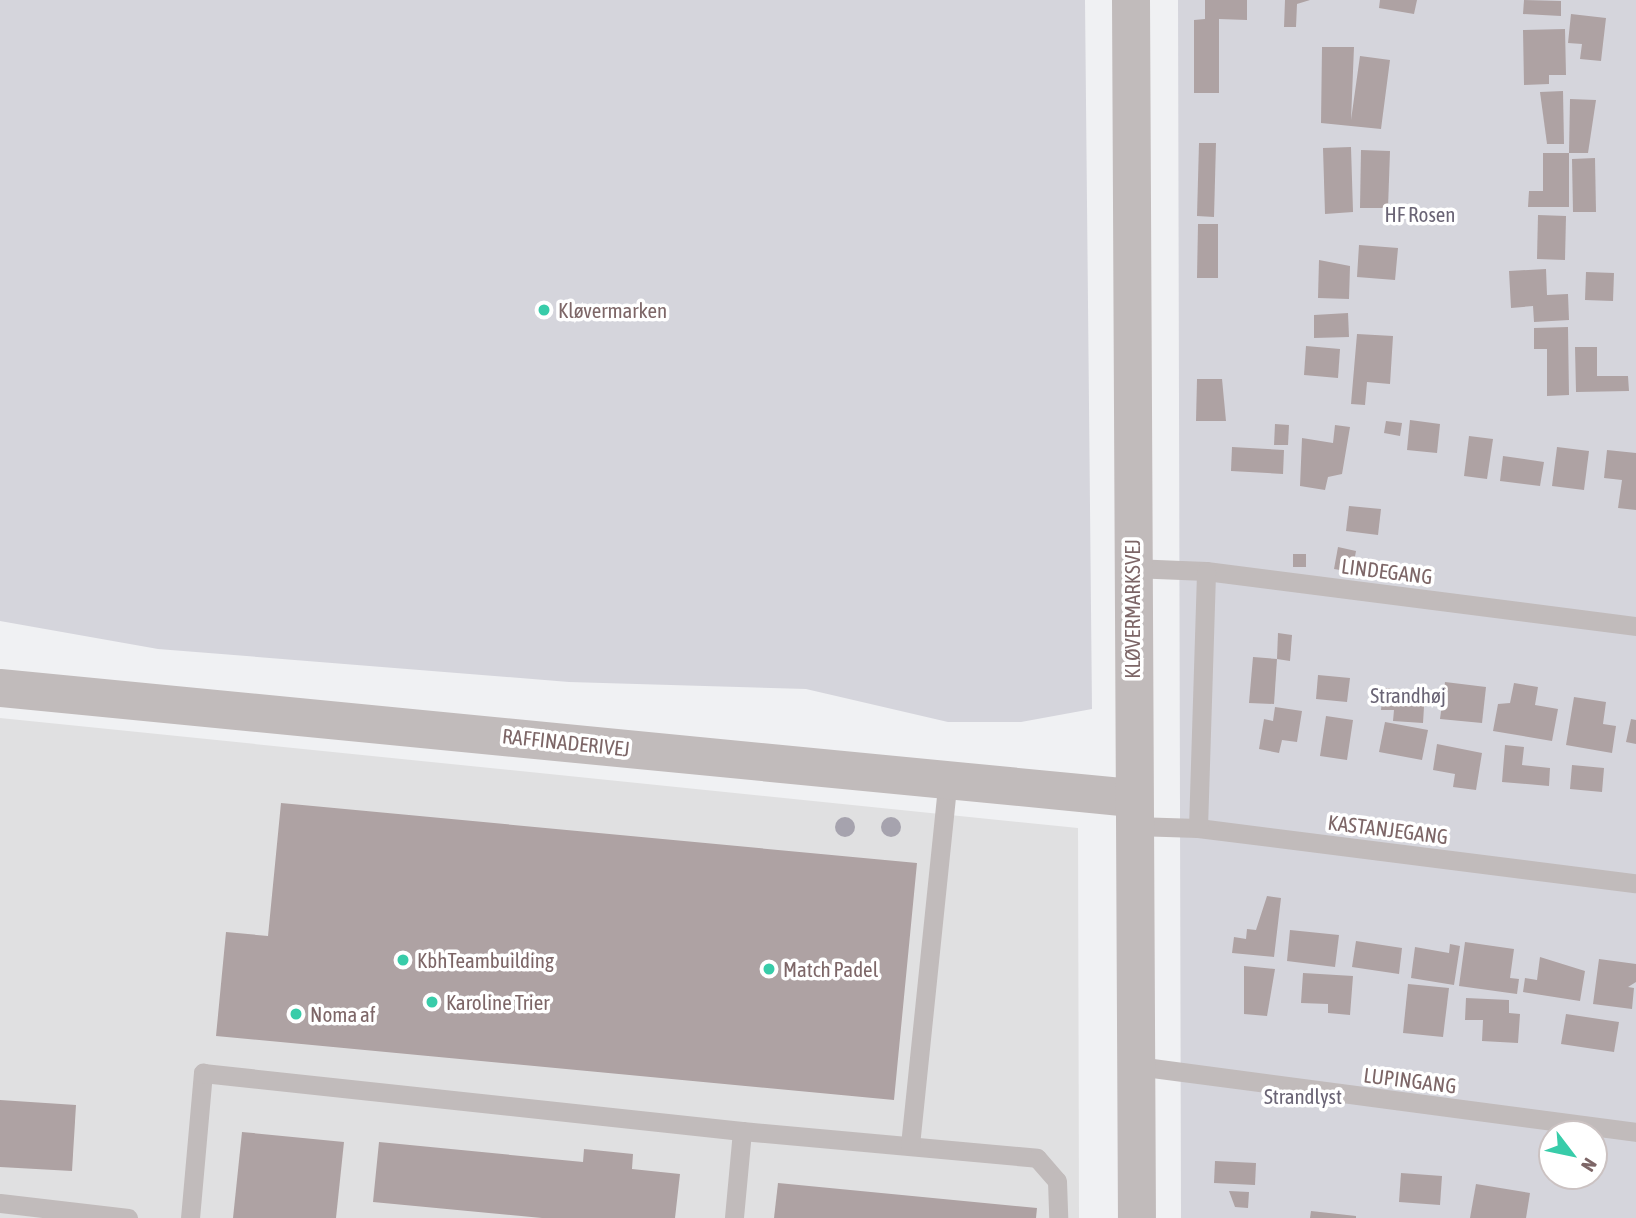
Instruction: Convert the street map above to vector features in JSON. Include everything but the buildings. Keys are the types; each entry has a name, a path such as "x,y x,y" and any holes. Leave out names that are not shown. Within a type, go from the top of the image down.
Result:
{"street":[{"name":"KLØVERMARKSVEJ","path":"1131,0 1137,1218"},
{"name":"RAFFINADERIVEJ","path":"0,688 947,780 1133,812"}],"lane":[{"name":"LINDEGANG","path":"1132,568 1206,571 1636,626"},
{"path":"1198,828 1206,571"},
{"path":"910,1145 947,780"},
{"name":"KASTANJEGANG","path":"1133,812 1198,828 1636,883"},
{"name":"LUPINGANG","path":"1137,1066 1636,1132"},
{"path":"190,1218 204,1073 743,1131 1037,1158 1057,1181 1058,1218"},
{"path":"734,1218 743,1131"},
{"path":"0,1203 128,1218"}],"shaded area":[{"path":"0,718 1078,828 1079,1218 0,1218"}],"green space":[{"name":"Kløvermarken","path":"0,0 1085,0 1092,709 1021,722 948,722 806,689 569,682 158,649 0,621"},
{"path":"1178,0 1636,0 1636,1218 1181,1218"}],"place":[{"name":"Kløvermarken","path":"544,310"},
{"name":"KbhTeambuilding","path":"403,960"},
{"name":"Match Padel","path":"769,969"},
{"name":"Karoline Trier","path":"432,1002"},
{"name":"Noma af","path":"296,1014"}],"park label":[{"name":"HF Rosen","path":"1420,214"},
{"name":"Strandhøj","path":"1408,695"},
{"name":"Strandlyst","path":"1303,1096"}]}
